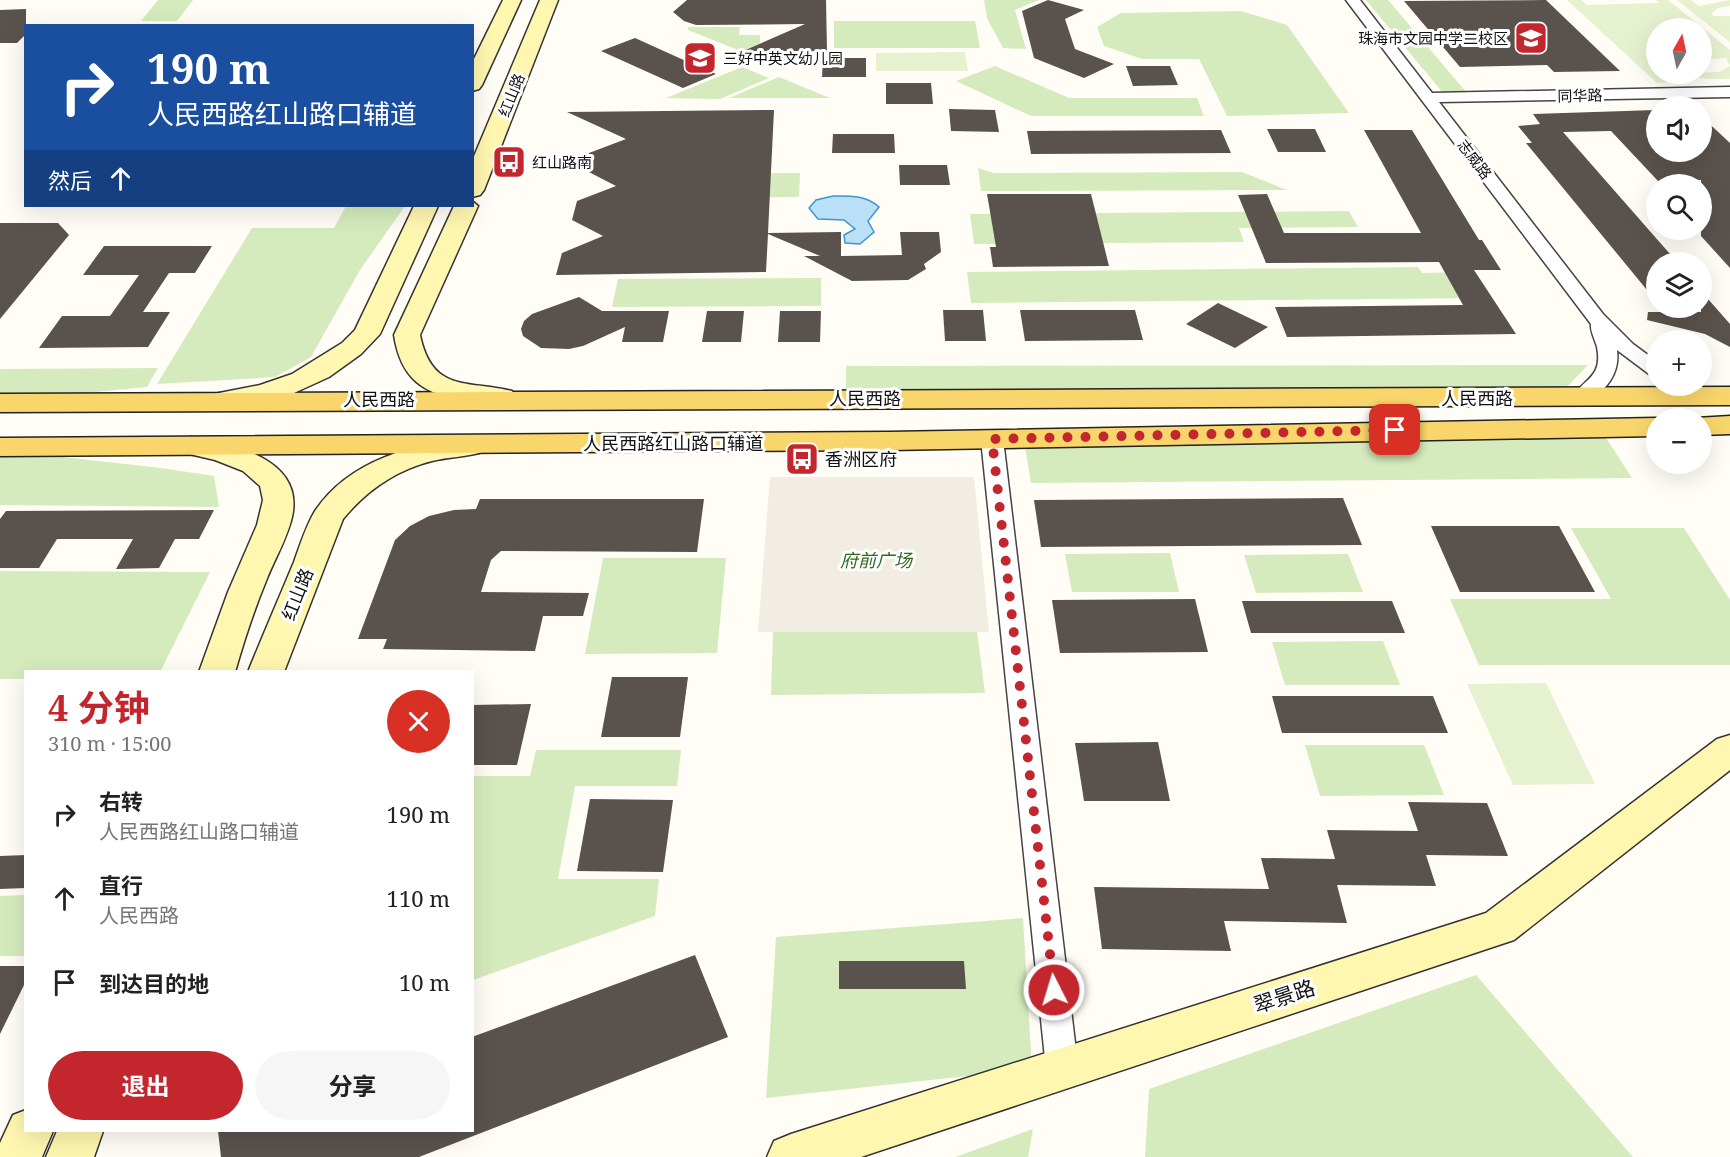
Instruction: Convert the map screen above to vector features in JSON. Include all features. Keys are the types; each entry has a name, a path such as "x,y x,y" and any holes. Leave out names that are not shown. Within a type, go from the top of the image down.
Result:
{"main road":[{"path":"474,81 512,0"},
{"name":"红山路","path":"474,185 549,0"},
{"path":"214,401 268,393 307,380 340,360 367,334 426,207"},
{"path":"466,207 407,335 412,363 432,381 465,394 519,399"},
{"name":"人民西路","path":"0,403 1646,395"},
{"path":"1712,426 1730,425"},
{"name":"人民西路","path":"1349,430 1646,427"},
{"name":"人民西路红山路口辅道","path":"502,444 992,439 1349,430"},
{"path":"0,447 502,444"},
{"name":"红山路","path":"267,670 328,516 349,492 382,468 431,452 502,444"},
{"path":"191,446 229,453 257,466 269,476 277,488 277,516 245,591 218,670"},
{"name":"翠景路","path":"791,1157 1499,927 1730,749"},
{"path":"18,1157 30,1132"},
{"path":"70,1157 81,1132"}],"street":[{"name":"志威路","path":"1353,0 1596,318 1626,348 1646,363"},
{"name":"同华路","path":"1429,98 1730,92"},
{"name":"志威路","path":"1582,397 1599,383 1606,373 1608,363 1610,351 1596,318"},
{"path":"992,439 1062,1068"}],"green space":[{"path":"158,0 193,0 177,21 141,21"},
{"path":"984,0 1039,0 1015,10 1026,49 1003,48 987,18"},
{"path":"1366,0 1388,0 1467,93 1443,93"},
{"path":"1567,0 1581,0 1587,5 1659,3 1656,0 1668,0 1690,18 1646,18 1646,73"},
{"path":"1677,0 1691,0 1699,6 1730,0 1730,6 1718,8 1711,14 1730,16 1730,42 1712,28 1712,18 1700,18"},
{"path":"1241,11 1287,25 1349,113 1227,116 1199,59 1142,59 1104,46 1097,27 1121,13"},
{"path":"834,21 975,21 980,48 834,48"},
{"path":"688,27 740,27 739,35 760,35 760,51 743,52 688,30"},
{"path":"1712,35 1730,50 1730,65 1726,58 1712,59"},
{"path":"965,52 968,71 876,71 876,53"},
{"path":"995,66 1069,98 1197,98 1204,116 1031,116 956,81"},
{"path":"1730,66 1730,79 1712,79 1712,72 1719,72"},
{"path":"742,67 769,78 720,99 666,98"},
{"path":"779,77 830,98 729,98"},
{"path":"978,168 994,173 1242,172 1287,190 981,191"},
{"path":"800,173 799,197 623,198 628,174"},
{"path":"345,207 404,207 360,270 311,357 275,377 157,384 252,228 334,228"},
{"path":"1349,211 1358,227 1239,228 1244,242 974,244 970,214"},
{"path":"1418,267 1422,273 1471,272 1486,298 971,303 967,272"},
{"path":"821,278 821,306 612,307 618,279"},
{"path":"1588,365 1563,391 846,394 846,366"},
{"path":"158,368 147,387 0,401 0,369"},
{"path":"1605,436 1632,478 1031,483 1024,441"},
{"path":"0,450 214,476 219,507 0,505"},
{"path":"1571,528 1684,528 1730,600 1730,665 1479,665 1450,599 1611,599"},
{"path":"1170,553 1179,592 1072,592 1065,554"},
{"path":"1348,554 1363,592 1256,593 1244,555"},
{"path":"603,558 726,558 717,653 585,654"},
{"path":"0,571 210,572 161,670 24,670 24,679 0,679"},
{"path":"773,632 977,632 985,693 771,695"},
{"path":"1383,641 1400,685 1285,685 1272,642"},
{"path":"1546,683 1595,784 1513,785 1467,684"},
{"path":"1305,745 1424,745 1444,795 1320,796"},
{"path":"536,750 681,750 677,786 575,786 558,879 659,879 655,916 474,980 474,776 530,776"},
{"path":"24,895 24,956 0,956 0,896"},
{"path":"1023,918 1032,1069 766,1098 776,937"},
{"path":"1476,975 1633,1157 1145,1157 1149,1089"},
{"path":"1033,1129 1028,1157 955,1157"}],"shaded area":[{"path":"770,477 974,477 989,632 758,632"}],"water":[{"path":"833,196 863,198 879,207 868,221 874,232 860,244 845,243 844,235 855,229 844,220 818,219 809,208 816,200"}],"building":[{"path":"687,0 826,0 827,51 741,52 805,24 696,25 684,21 673,12"},
{"path":"1048,0 1084,10 1065,19 1075,49 1114,64 1084,78 1034,58 1022,11"},
{"path":"1546,0 1620,71 1554,72 1547,65 1460,67 1404,1"},
{"path":"26,9 24,36 17,43 0,43 0,10"},
{"path":"635,38 716,74 683,88 601,51"},
{"path":"823,58 866,58 866,77 822,77"},
{"path":"1126,66 1170,66 1178,85 1133,86"},
{"path":"886,83 931,83 933,104 886,104"},
{"path":"949,109 995,110 999,132 951,131"},
{"path":"774,110 768,233 841,232 841,256 902,255 900,232 939,232 941,252 924,264 926,269 908,280 852,281 804,256 820,256 768,234 766,272 556,275 562,253 603,236 572,220 577,201 616,186 585,170 589,153 626,139 567,112"},
{"path":"1646,110 1646,162 1712,162 1712,126 1730,143 1730,268 1705,240 1712,240 1712,174 1651,174 1611,131 1563,132 1646,227 1646,240 1658,240 1668,252 1646,252 1646,289 1526,143 1532,143 1518,126 1540,124 1533,114"},
{"path":"1267,129 1315,129 1326,152 1278,152"},
{"path":"1221,130 1231,153 1031,154 1027,131"},
{"path":"1364,130 1412,130 1479,240 1482,240 1501,270 1474,270 1516,334 1287,337 1275,307 1463,305 1439,262 1266,263 1238,195 1267,194 1284,233 1421,233"},
{"path":"833,134 894,134 895,153 832,153"},
{"path":"899,165 947,165 950,185 900,185"},
{"path":"987,194 1091,194 1109,266 993,267 990,247 996,247"},
{"path":"0,223 58,223 69,235 0,319"},
{"path":"104,246 212,246 195,273 169,273 143,312 170,312 148,347 39,348 62,316 110,316 139,275 83,275"},
{"path":"579,297 602,311 669,311 663,342 622,342 625,327 583,346 569,349 541,348 523,336 521,329 524,321 532,314"},
{"path":"1218,303 1268,327 1235,348 1186,324"},
{"path":"1712,304 1730,324 1730,347 1712,338 1712,330 1688,330 1647,320 1647,318 1712,318"},
{"path":"943,310 983,310 986,341 945,341"},
{"path":"1020,310 1135,310 1143,340 1025,341"},
{"path":"707,311 744,311 741,342 702,342"},
{"path":"780,311 821,311 820,342 778,342"},
{"path":"1343,498 1362,545 1041,547 1034,500"},
{"path":"480,499 704,499 697,552 501,551 491,560 481,592 589,593 583,616 543,616 535,651 383,649 387,639 358,639 395,540 410,526 429,516 454,510 476,509"},
{"path":"214,510 199,539 175,539 159,568 116,569 133,539 57,539 39,568 0,568 0,519 6,511"},
{"path":"1431,526 1559,526 1595,592 1460,592"},
{"path":"1195,599 1208,652 1060,653 1052,600"},
{"path":"1242,601 1392,601 1405,633 1251,633"},
{"path":"612,677 688,677 680,737 601,737"},
{"path":"1272,696 1433,696 1448,733 1282,733"},
{"path":"531,704 517,765 474,765 474,705"},
{"path":"1158,742 1170,801 1084,801 1075,743"},
{"path":"590,799 673,800 663,872 577,871"},
{"path":"1408,802 1487,803 1508,856 1426,855 1436,886 1337,885 1347,923 1224,921 1231,951 1102,949 1094,887 1269,889 1261,858 1335,859 1327,830 1418,831"},
{"path":"24,855 24,888 0,889 0,856"},
{"path":"695,955 728,1037 419,1157 221,1157 218,1132 474,1132 474,1036"},
{"path":"839,961 964,961 966,989 839,989"},
{"path":"0,966 24,966 24,985 0,1034"}],"place":[{"name":"珠海市文园中学二校区","path":"1531,38"},
{"name":"三好中英文幼儿园","path":"700,58"},
{"name":"红山路南","path":"509,162"},
{"name":"香洲区府","path":"802,459"}],"route":[{"path":"1054,990 992,439 1395,430"}],"park label":[{"name":"府前广场","path":"876,560"}]}
